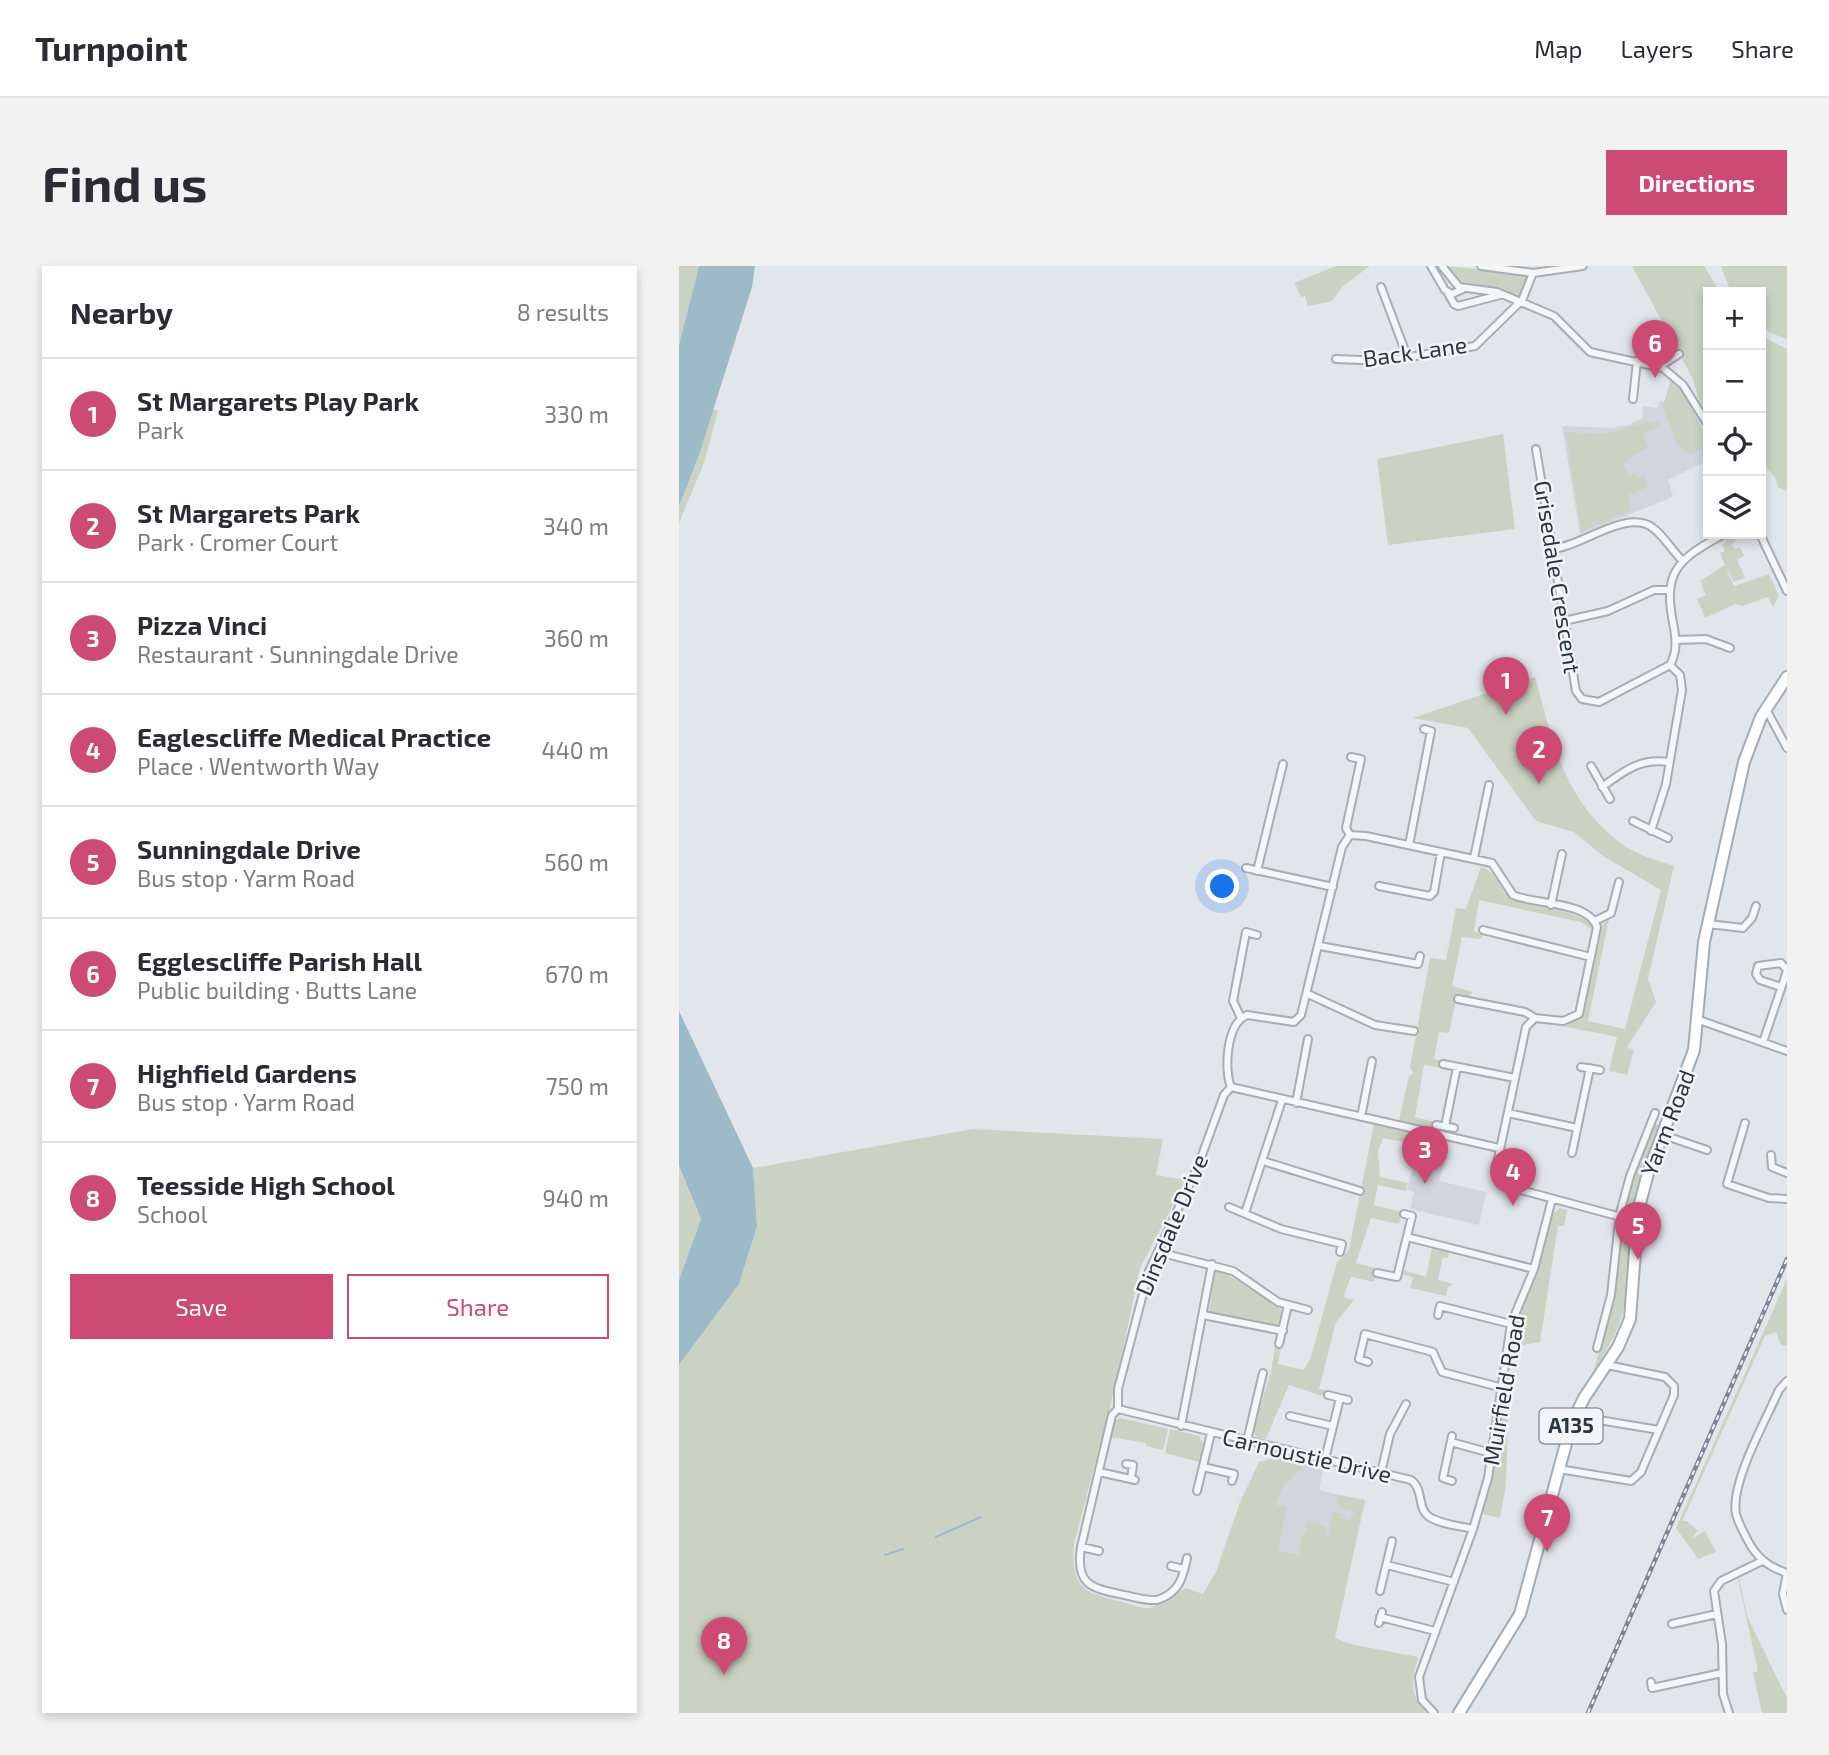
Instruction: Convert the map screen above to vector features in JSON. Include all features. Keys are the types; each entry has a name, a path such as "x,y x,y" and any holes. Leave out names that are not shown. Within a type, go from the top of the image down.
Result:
{"main road":[{"name":"Yarm Road","path":"1459,1713 1519,1618 1576,1413 1624,1336 1631,1315 1636,1221 1644,1184 1690,1064 1699,1020 1702,960 1708,924 1746,754 1766,709 1786,680"}],"street":[{"path":"1431,266 1456,305 1502,295"},
{"path":"1442,266 1455,285 1463,289 1502,295 1562,321 1590,352 1659,367 1683,385 1703,417"},
{"path":"1481,266 1533,273 1583,266"},
{"path":"1520,303 1533,273"},
{"path":"1381,287 1408,356"},
{"path":"1448,293 1463,289"},
{"name":"Back Lane","path":"1336,359 1385,361 1475,346 1520,303"},
{"path":"1659,367 1679,354"},
{"path":"1633,399 1637,361"},
{"name":"Grisedale Crescent","path":"1536,449 1576,691 1582,699 1599,702 1670,665"},
{"path":"1552,549 1570,547 1613,526 1640,523 1654,529 1683,561"},
{"path":"1651,831 1663,794 1682,686 1680,676 1670,665 1676,640 1668,590 1672,577 1683,561 1716,539"},
{"path":"1762,539 1787,591"},
{"path":"1564,621 1608,611 1654,590 1668,590"},
{"path":"1676,640 1701,638 1730,648"},
{"path":"1766,709 1787,748"},
{"path":"1409,845 1431,731 1424,729"},
{"path":"1350,835 1346,828 1361,759 1351,757"},
{"path":"1602,787 1643,761 1668,762"},
{"path":"1591,766 1610,799"},
{"path":"1257,871 1284,769"},
{"path":"1474,858 1490,796 1489,785"},
{"path":"1633,821 1668,838"},
{"path":"1350,835 1492,863 1498,868 1513,895 1585,911 1595,921 1597,927 1579,1014 1563,1021 1533,1019 1525,1012 1458,999"},
{"path":"1350,835 1342,847 1301,1015 1294,1022 1247,1015 1241,1018 1234,1029 1226,1076 1231,1087 1499,1148"},
{"path":"1379,886 1392,886 1434,896 1441,852"},
{"path":"1551,905 1561,854"},
{"path":"1246,868 1333,887"},
{"path":"1595,921 1611,913 1620,882"},
{"path":"1708,924 1742,928 1752,918 1756,906"},
{"path":"1483,930 1591,957"},
{"path":"1241,1018 1233,1001 1246,932 1257,934"},
{"path":"1320,946 1418,964 1420,956"},
{"path":"1763,1042 1787,971 1785,965 1758,966 1755,973 1759,979 1781,987"},
{"path":"1308,994 1375,1025 1414,1031"},
{"path":"1533,1019 1526,1027 1499,1148 1495,1171 1500,1183 1636,1221"},
{"path":"1699,1020 1787,1051"},
{"path":"1296,1103 1308,1039"},
{"path":"1361,1117 1372,1061"},
{"path":"1443,1064 1515,1078"},
{"path":"1445,1126 1457,1066"},
{"path":"1581,1067 1599,1070"},
{"path":"1572,1153 1590,1068"},
{"name":"Dinsdale Drive","path":"1081,1547 1112,1415 1118,1409 1118,1389 1139,1304 1158,1252 1198,1166 1224,1095 1231,1087"},
{"path":"1245,1213 1282,1100"},
{"path":"1508,1113 1577,1128"},
{"path":"1597,1348 1611,1295 1619,1217 1630,1176 1655,1118"},
{"path":"1745,1123 1727,1184 1769,1198 1787,1199"},
{"path":"1436,1125 1454,1128"},
{"path":"1663,1135 1707,1150"},
{"path":"1772,1155 1772,1167 1787,1173"},
{"path":"1263,1161 1352,1184 1360,1191"},
{"name":"Muirfield Road","path":"1434,1713 1422,1700 1418,1684 1473,1529 1494,1454 1511,1324 1534,1269 1552,1199"},
{"path":"1229,1207 1305,1237 1342,1244 1340,1252"},
{"path":"1377,1273 1397,1277 1412,1216 1404,1214"},
{"path":"1407,1237 1534,1269"},
{"path":"1158,1252 1233,1271 1263,1294 1288,1306 1308,1310"},
{"path":"1181,1426 1212,1264"},
{"path":"1438,1315 1442,1297"},
{"path":"1279,1344 1288,1306"},
{"path":"1440,1306 1511,1324"},
{"path":"1203,1315 1283,1331"},
{"path":"1368,1362 1359,1359 1364,1334 1433,1352 1442,1372 1503,1388"},
{"path":"1559,1469 1631,1481 1641,1472 1674,1395 1671,1381 1659,1375 1607,1365"},
{"path":"1436,1378 1439,1369"},
{"path":"1247,1441 1262,1373"},
{"path":"1787,1381 1779,1390 1737,1491 1736,1514 1762,1561 1787,1573 1783,1594 1787,1610"},
{"path":"1328,1395 1348,1400"},
{"path":"1325,1459 1340,1398"},
{"path":"1381,1473 1391,1434 1407,1404"},
{"name":"Carnoustie Drive","path":"1118,1409 1415,1483 1421,1492 1423,1508 1431,1517 1473,1529"},
{"path":"1290,1416 1333,1426"},
{"path":"1599,1420 1659,1430"},
{"path":"1189,1483 1198,1488 1211,1433"},
{"path":"1452,1481 1443,1478 1451,1439 1494,1454"},
{"path":"1098,1472 1133,1479 1133,1465 1126,1464"},
{"path":"1203,1467 1234,1474 1232,1481"},
{"path":"1381,1591 1392,1541"},
{"path":"1100,1551 1081,1547 1079,1561 1083,1577 1092,1587 1157,1600 1176,1590 1187,1558"},
{"path":"1729,1713 1722,1673 1723,1644 1714,1596 1717,1584 1762,1561"},
{"path":"1387,1565 1454,1582"},
{"path":"1171,1566 1184,1569"},
{"path":"1672,1624 1717,1614"},
{"path":"1380,1618 1436,1631"},
{"path":"1649,1687 1722,1673"}],"shaded area":[{"path":"1671,379 1685,395 1703,429 1703,462 1668,480 1673,497 1580,534 1562,426 1612,428 1628,425 1643,418 1642,406 1657,408 1660,401 1664,402"},
{"path":"1419,1143 1449,1149 1439,1181 1486,1192 1479,1225 1410,1209 1414,1192 1407,1190"},
{"path":"1282,1455 1324,1465 1319,1490 1365,1501 1334,1641 1210,1623 1218,1565 1240,1502 1259,1462"}],"green space":[{"path":"679,266 699,266 679,345"},
{"path":"1336,266 1370,266 1343,286 1332,301 1308,306 1305,296 1301,297 1294,283"},
{"path":"1446,266 1523,274 1528,278 1520,298 1462,286"},
{"path":"1632,266 1704,266 1717,287 1703,287 1703,406 1693,379"},
{"path":"1721,266 1787,266 1787,340 1766,330 1766,287 1729,287"},
{"path":"1766,338 1787,349 1787,491 1778,487 1775,477 1766,467"},
{"path":"1671,380 1685,395 1703,430 1703,448 1689,455 1677,444 1663,407"},
{"path":"713,409 718,411 704,463 679,523 679,506"},
{"path":"1650,421 1652,424 1658,421 1660,425 1643,434 1649,447 1622,463 1629,476 1635,474 1638,479 1644,476 1648,487 1628,495 1631,510 1581,532 1566,432 1606,434"},
{"path":"1503,434 1515,529 1388,545 1377,459"},
{"path":"1725,539 1736,539 1731,545 1736,549 1740,547 1744,556 1737,560 1745,578 1734,582 1720,553 1725,551 1722,545"},
{"path":"1725,565 1734,586 1769,574 1779,596 1773,607 1768,597 1742,606 1735,604 1705,618 1697,599 1706,595 1700,581"},
{"path":"1535,677 1556,750 1576,793 1590,813 1628,848 1674,866 1648,979 1656,1002 1627,1047 1634,1050 1627,1075 1609,1071 1617,1037 1562,1026 1583,1014 1603,924 1609,919 1588,1021 1625,1029 1661,890 1603,856 1574,832 1536,821 1468,728 1413,718"},
{"path":"1481,867 1491,872 1511,898 1581,918 1591,923 1591,929 1581,922 1479,900 1474,931 1483,935 1481,939 1462,937 1452,986 1473,992 1468,998 1457,996 1449,1033 1439,1032 1434,1059 1442,1061 1440,1068 1424,1065 1415,1117 1435,1122 1434,1128 1399,1120 1409,1076 1413,1073 1410,1067 1430,958 1446,960 1456,908 1466,909"},
{"path":"1374,1124 1414,1132 1419,1145 1383,1138 1378,1151 1380,1177 1408,1183 1406,1191 1378,1185 1374,1205 1402,1212 1399,1224 1371,1218 1356,1263 1376,1268 1374,1282 1351,1277 1343,1297 1354,1300 1336,1322 1319,1389 1328,1391 1326,1397 1289,1385 1266,1438 1257,1438 1253,1430 1271,1372 1275,1346 1281,1347 1278,1364 1304,1370 1311,1357 1337,1262 1349,1250"},
{"path":"1654,1124 1661,1125 1634,1206 1626,1210 1632,1175"},
{"path":"973,1129 1163,1139 1156,1175 1186,1180 1140,1268 1115,1388 1074,1544 1075,1570 1082,1586 1097,1595 1146,1608 1154,1607 1186,1588 1203,1594 1219,1566 1238,1509 1259,1462 1277,1458 1294,1460 1303,1467 1283,1486 1276,1505 1287,1507 1278,1550 1298,1555 1303,1533 1307,1533 1305,1525 1309,1523 1324,1526 1328,1538 1333,1511 1340,1513 1339,1518 1349,1520 1355,1512 1337,1506 1339,1495 1365,1500 1335,1638 1350,1644 1418,1657 1413,1679 1414,1693 1427,1713 679,1713 679,1365 739,1284 757,1226 753,1168"},
{"path":"679,1167 701,1219 679,1280"},
{"path":"1560,1208 1567,1210 1564,1226 1558,1226 1540,1342 1511,1347 1518,1315 1538,1270 1553,1214"},
{"path":"1624,1224 1629,1229 1625,1303 1615,1333 1594,1370 1615,1291"},
{"path":"1432,1248 1449,1252 1448,1258 1443,1257 1438,1280 1453,1284 1448,1287 1446,1296 1410,1288 1413,1278 1402,1274 1403,1270 1426,1277"},
{"path":"1220,1270 1281,1307 1281,1323 1275,1327 1209,1312 1215,1273"},
{"path":"1787,1279 1787,1346 1781,1345 1776,1332 1765,1336 1682,1521 1687,1521 1698,1531 1691,1539 1705,1531 1716,1552 1698,1559 1676,1528"},
{"path":"1509,1372 1506,1485 1500,1518 1482,1514 1498,1450"},
{"path":"1120,1418 1168,1429 1163,1450 1146,1446 1146,1443 1110,1437 1113,1422"},
{"path":"1170,1429 1199,1436 1203,1445 1199,1462 1165,1453"},
{"path":"1739,1578 1747,1616 1787,1698 1787,1713 1762,1713 1753,1673 1758,1671"}],"water":[{"path":"699,266 755,266 752,287 699,455 679,506 679,345"},
{"path":"679,1011 753,1168 757,1226 739,1284 679,1365 679,1280 701,1219 679,1166"}],"waterway":[{"path":"936,1537 981,1517"},
{"path":"885,1555 903,1549"}],"railway":[{"path":"1588,1713 1787,1259"}],"place":[{"name":"Egglescliffe Parish Hall","path":"1655,378"},
{"name":"St Margarets Play Park","path":"1506,715"},
{"name":"St Margarets Park","path":"1539,784"},
{"name":"Pizza Vinci","path":"1425,1184"},
{"name":"Eaglescliffe Medical Practice","path":"1513,1206"},
{"name":"Sunningdale Drive","path":"1638,1260"},
{"name":"Highfield Gardens","path":"1547,1552"},
{"name":"Teesside High School","path":"724,1675"}]}
